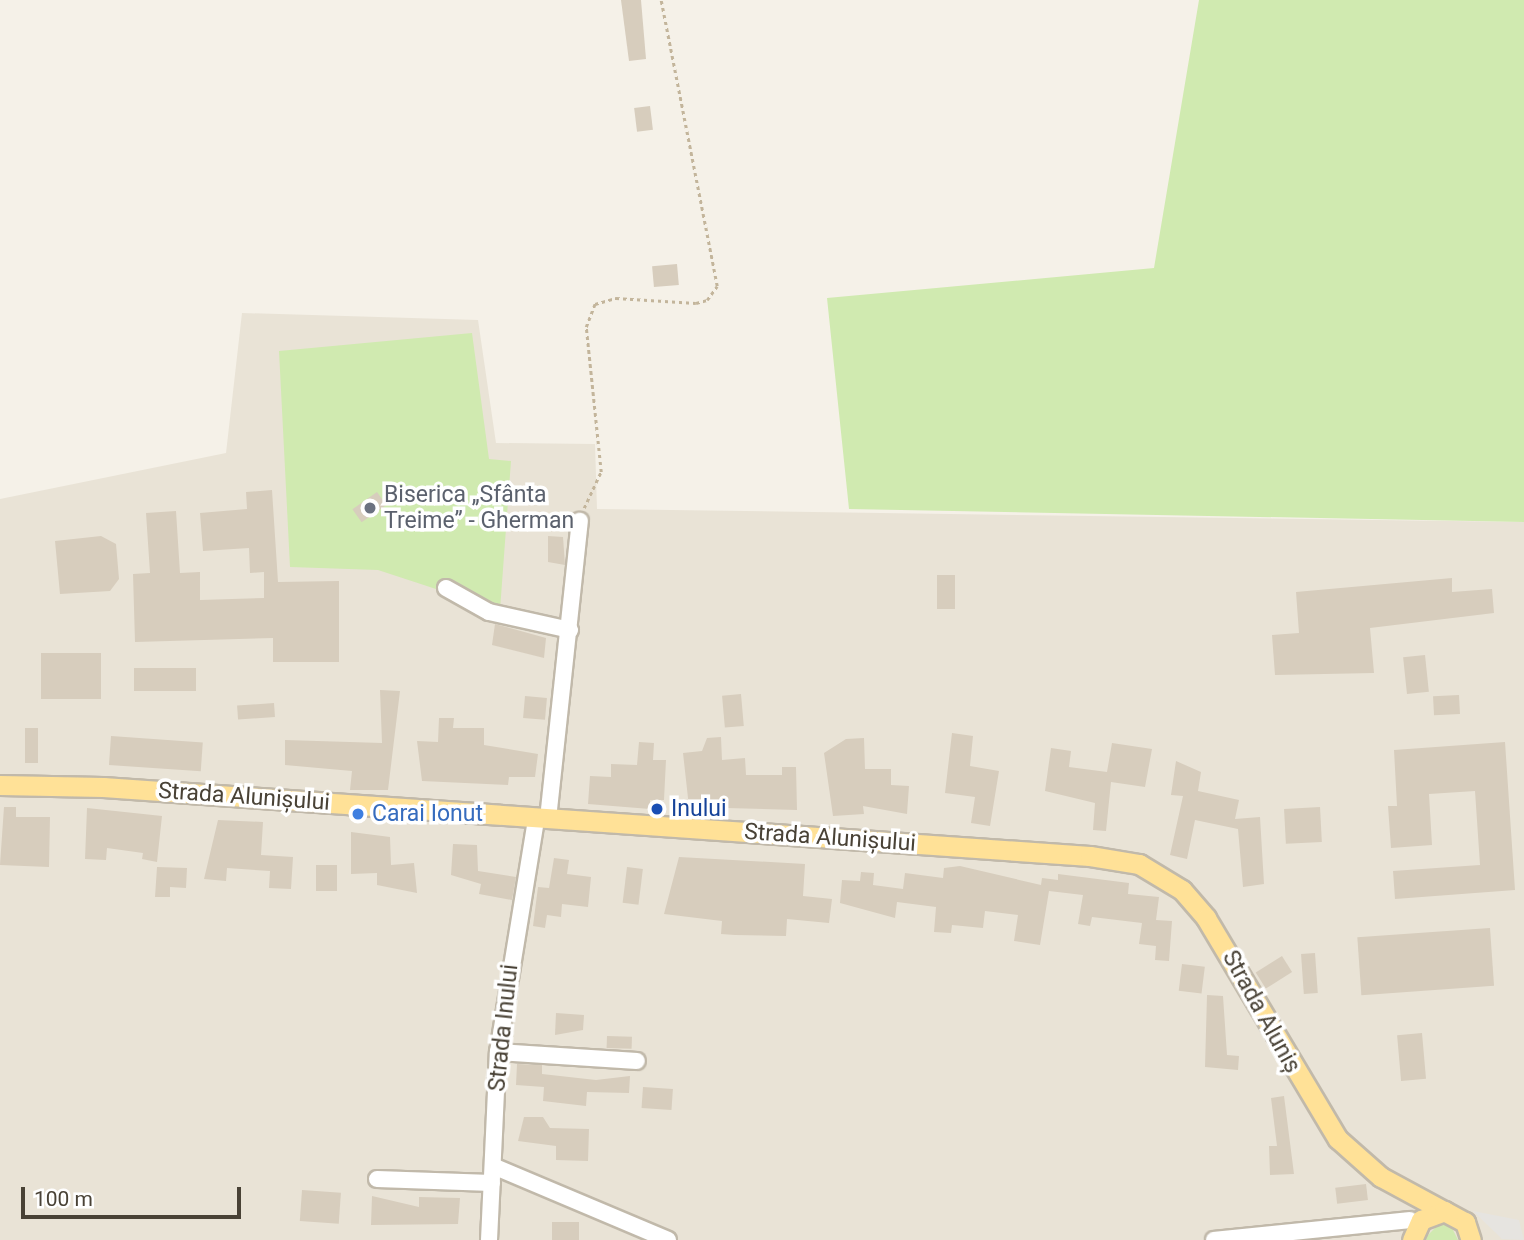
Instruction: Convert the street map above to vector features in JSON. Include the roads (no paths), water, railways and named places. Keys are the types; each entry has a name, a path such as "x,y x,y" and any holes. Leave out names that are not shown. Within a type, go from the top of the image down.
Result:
{"main road":[{"name":"Strada Alunișului","path":"0,785 1116,859"},
{"name":"Strada Aluniș","path":"1116,859 1154,871 1194,903 1322,1120 1393,1184 1465,1222 1474,1239"},
{"name":"Strada Aluniș","path":"1393,1184 1412,1232"},
{"path":"1412,1232 1426,1216 1444,1211"}],"street":[{"name":"Strada Inului","path":"489,1240 498,1052 542,819 570,630 580,521"},
{"path":"446,588 489,612 570,630"},
{"path":"498,1052 637,1061"},
{"path":"493,1166 668,1240"},
{"path":"377,1179 492,1183"},
{"path":"1214,1240 1412,1232"}],"place":[{"name":"Biserica „Sfânta Treime” - Gherman","path":"370,508"},
{"name":"Inului","path":"657,809"},
{"name":"Carai Ionut","path":"358,814"}]}
